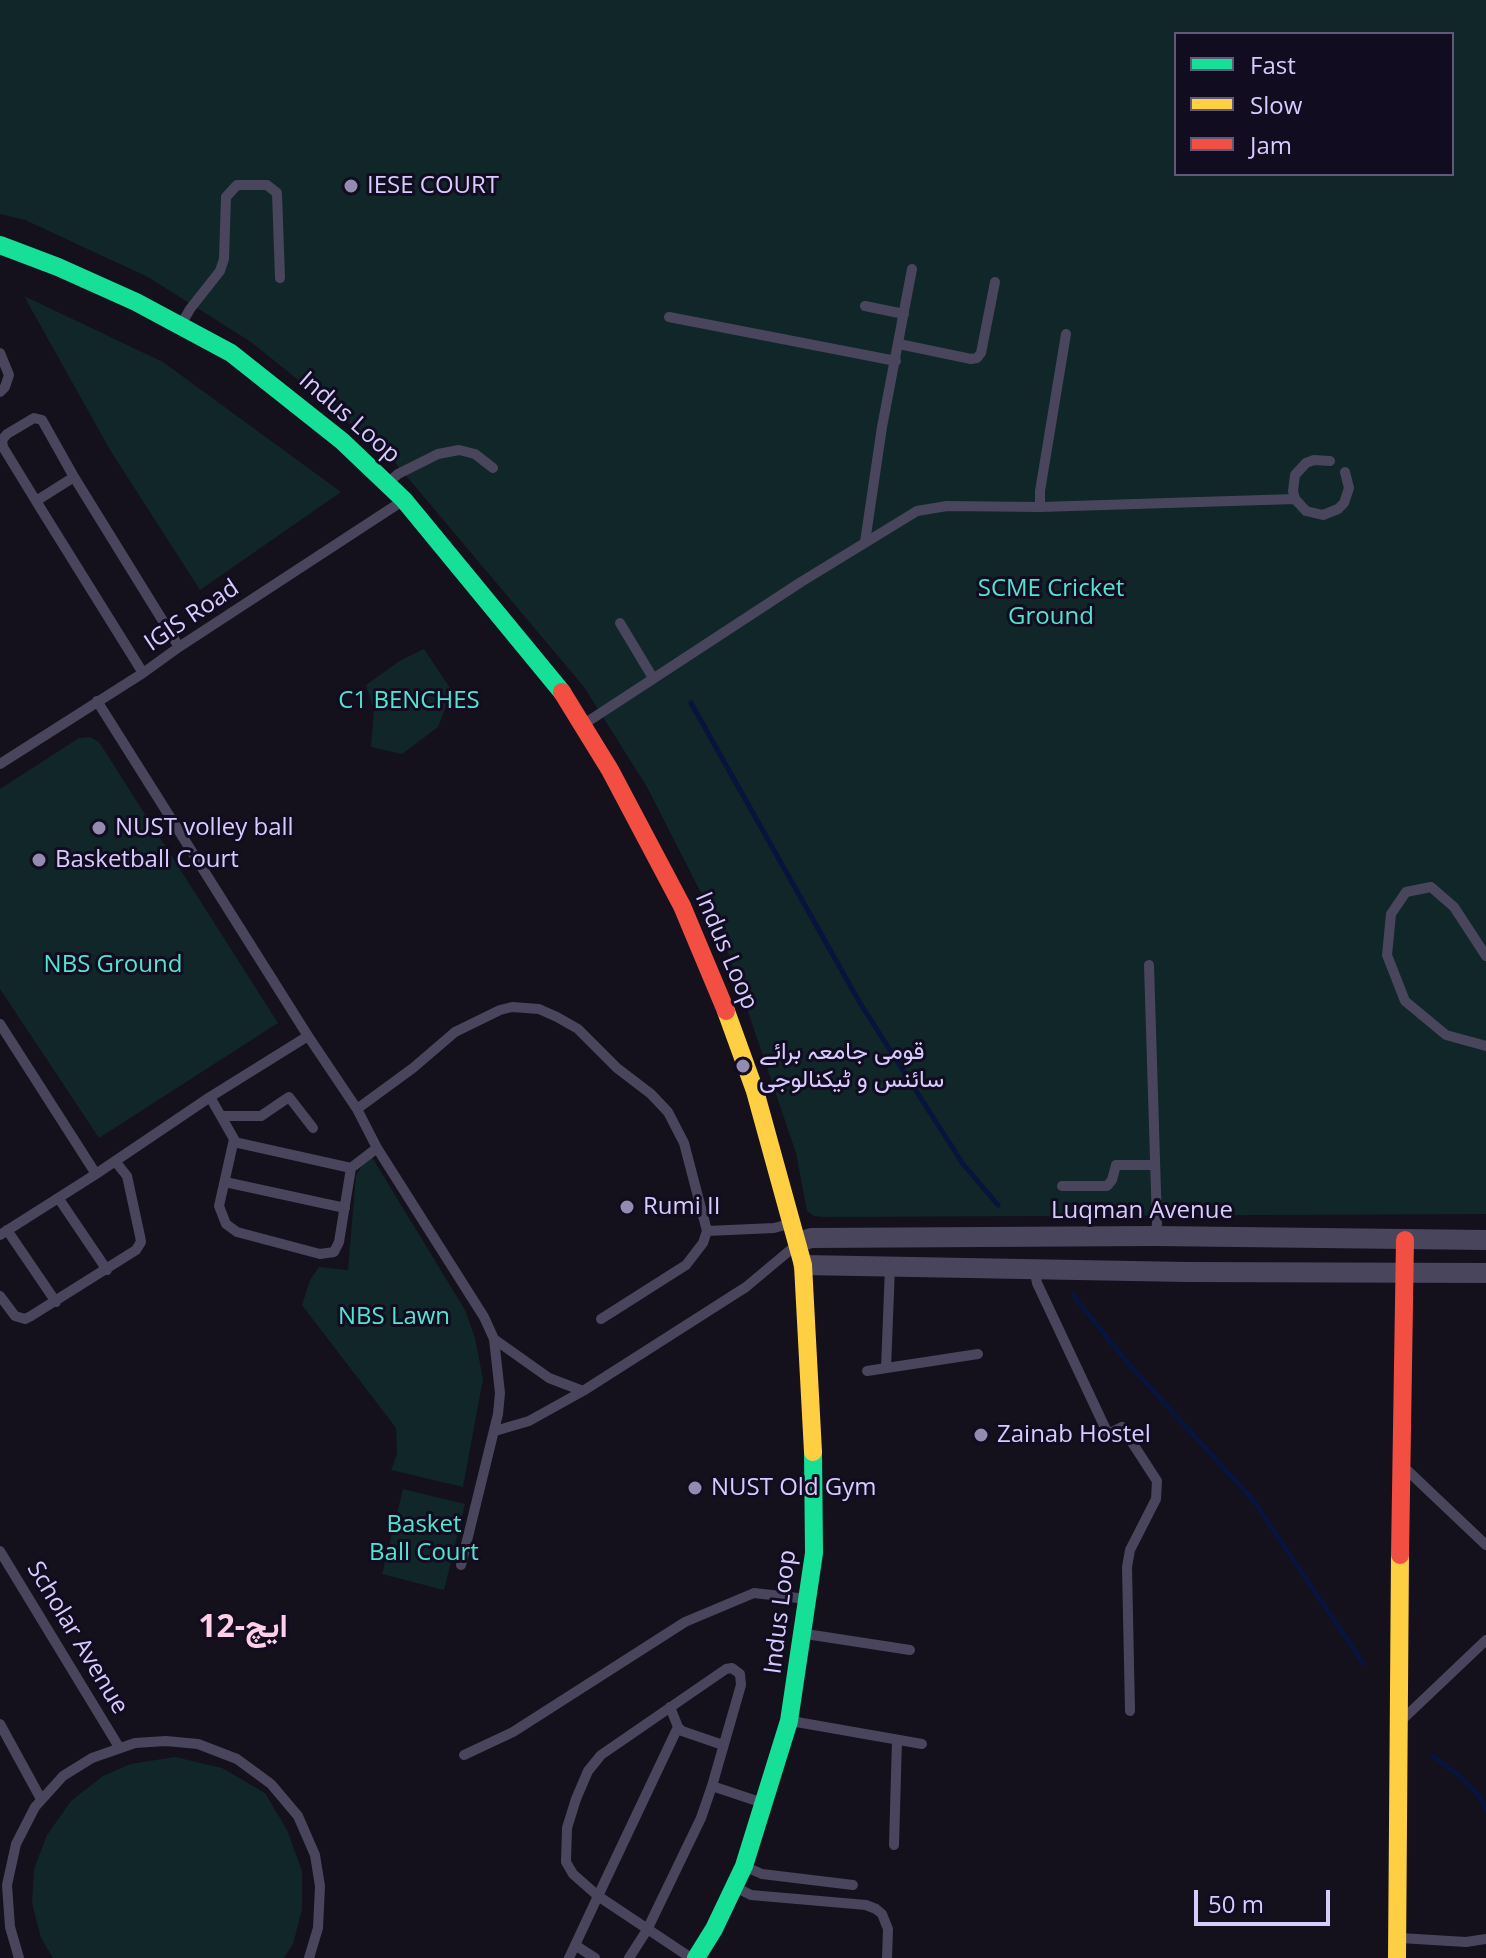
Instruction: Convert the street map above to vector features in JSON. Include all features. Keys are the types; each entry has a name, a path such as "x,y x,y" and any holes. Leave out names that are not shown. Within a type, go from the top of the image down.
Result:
{"street":[{"name":"Indus Loop","path":"0,245 58,267 181,325 231,353 295,402 388,483 570,702 682,906 755,1091 803,1265 814,1462 814,1553 789,1721 744,1866 735,1888 693,1958"},
{"name":"Luqman Avenue","path":"795,1233 811,1238 1155,1236 1486,1240"},
{"path":"1397,1958 1397,1725 1405,1240"},
{"path":"803,1265 1486,1273"}],"lane":[{"path":"181,325 220,271 224,259 226,197 237,185 267,185 277,193 280,278"},
{"path":"865,542 882,427 912,269"},
{"path":"899,344 977,358 981,353 995,282"},
{"path":"865,306 904,314"},
{"path":"669,317 896,361"},
{"path":"1040,507 1066,334"},
{"path":"0,353 9,375 0,392"},
{"path":"143,673 3,447 2,440 7,434 34,418 42,420 179,647"},
{"path":"388,483 398,474 438,454 459,450 475,454 493,468"},
{"path":"1330,461 1314,460 1300,468 1293,483 1295,499 1306,511 1323,515 1338,509 1348,496 1345,472"},
{"path":"36,501 74,477"},
{"path":"583,724 865,542 925,509 1295,499"},
{"name":"IGIS Road","path":"0,764 404,500"},
{"path":"620,623 653,678"},
{"path":"97,701 357,1109 377,1148 484,1317 494,1339 500,1393 495,1431 461,1565"},
{"path":"1486,956 1454,907 1431,887 1406,892 1391,914 1387,955 1405,1001 1446,1035 1486,1046"},
{"path":"1149,965 1155,1236"},
{"path":"357,1109 455,1032 512,1007 539,1009 578,1029 668,1112 684,1143 707,1231 703,1243 686,1265 601,1319"},
{"path":"0,1024 96,1174"},
{"path":"56,1302 4,1233 308,1036"},
{"path":"210,1097 233,1134 220,1211 231,1229 328,1255 338,1248 351,1168 377,1148"},
{"path":"222,1116 261,1116 289,1097 313,1128"},
{"path":"234,1142 351,1168"},
{"path":"0,1296 10,1312 25,1319 124,1259 141,1242 127,1176 115,1161"},
{"path":"1062,1186 1107,1186 1116,1165 1153,1165"},
{"path":"225,1182 345,1208"},
{"path":"59,1199 107,1270"},
{"path":"495,1431 529,1421 583,1391 746,1287 779,1262 795,1233 774,1228 707,1231"},
{"path":"886,1368 890,1267"},
{"path":"1034,1269 1037,1283 1108,1434 1122,1427 1157,1481 1156,1499 1130,1550 1127,1567 1130,1711"},
{"path":"494,1339 549,1378 583,1391"},
{"path":"867,1371 978,1354"},
{"path":"1400,1464 1486,1545"},
{"name":"Scholar Avenue","path":"0,1551 119,1747"},
{"path":"464,1755 513,1732 685,1622 754,1593 809,1599"},
{"path":"804,1634 910,1650"},
{"path":"1397,1725 1482,1653 1486,1640"},
{"path":"629,1958 647,1930 701,1818 741,1685 740,1674 736,1670 726,1669 601,1755 588,1771 567,1828 566,1862 573,1874 598,1896 647,1930 693,1958"},
{"path":"670,1707 678,1727 687,1734 723,1745"},
{"path":"789,1721 922,1744"},
{"path":"0,1724 41,1799"},
{"path":"569,1958 678,1727"},
{"path":"894,1845 897,1740"},
{"path":"19,1958 8,1917 8,1875 20,1834 41,1799 72,1769 92,1758 119,1747 166,1741 208,1747 237,1759 255,1770 286,1799 308,1835 319,1875 320,1917 309,1958"},
{"path":"712,1786 765,1804"},
{"path":"744,1866 762,1874 853,1885"},
{"path":"735,1888 751,1895 866,1905 876,1909 882,1914 888,1929 887,1958"},
{"path":"1397,1938 1466,1942 1486,1939"},
{"path":"575,1945 595,1958"}],"green space":[{"name":"SCME Cricket Ground","path":"0,0 1486,0 1486,1214 814,1216 807,1211 796,1153 721,932 647,787 584,687 392,459 292,375 251,342 148,277 25,220 0,214"},
{"path":"24,296 163,362 341,492 200,590 110,450"},
{"name":"C1 BENCHES","path":"424,649 452,691 438,727 402,754 371,747 374,710 366,685 401,660"},
{"name":"NBS Ground","path":"90,737 99,742 278,1023 99,1138 0,989 0,789 79,738"},
{"name":"NBS Lawn","path":"370,1154 465,1310 475,1338 483,1379 463,1487 391,1470 397,1454 396,1428 302,1305 310,1280 319,1267 348,1270 356,1175"},
{"name":"Basket Ball Court","path":"403,1489 465,1504 444,1590 382,1574"},
{"path":"175,1757 222,1768 265,1793 287,1830 302,1871 302,1910 293,1944 284,1958 53,1958 41,1938 32,1903 34,1869 47,1835 71,1801 103,1776 130,1764"}],"waterway":[{"path":"691,703 860,1003 963,1164 998,1205"},
{"path":"1073,1295 1126,1361 1253,1500 1363,1663"},
{"path":"1433,1756 1462,1778 1480,1797 1486,1811"}],"traffic: fast":[{"path":"0,245 136,302 231,353 342,441 404,500 562,692"},
{"path":"696,1958 714,1929 744,1866 789,1721 814,1553 813,1452"}],"traffic: slow":[{"path":"726,1011 755,1091 803,1265 813,1452"},
{"path":"1397,1958 1400,1555"}],"traffic: jam":[{"path":"562,692 610,770 682,906 726,1011"},
{"path":"1400,1555 1405,1240"}],"place":[{"name":"IESE COURT","path":"351,186"},
{"name":"NUST volley ball","path":"99,828"},
{"name":"Basketball Court","path":"39,860"},
{"name":"قومی جامعہ برائے سائنس و ٹیکنالوجی","path":"743,1066"},
{"name":"Rumi II","path":"627,1207"},
{"name":"Zainab Hostel","path":"981,1435"},
{"name":"NUST Old Gym","path":"695,1488"}],"district":[{"name":"ایچ-12","path":"243,1628"}]}
